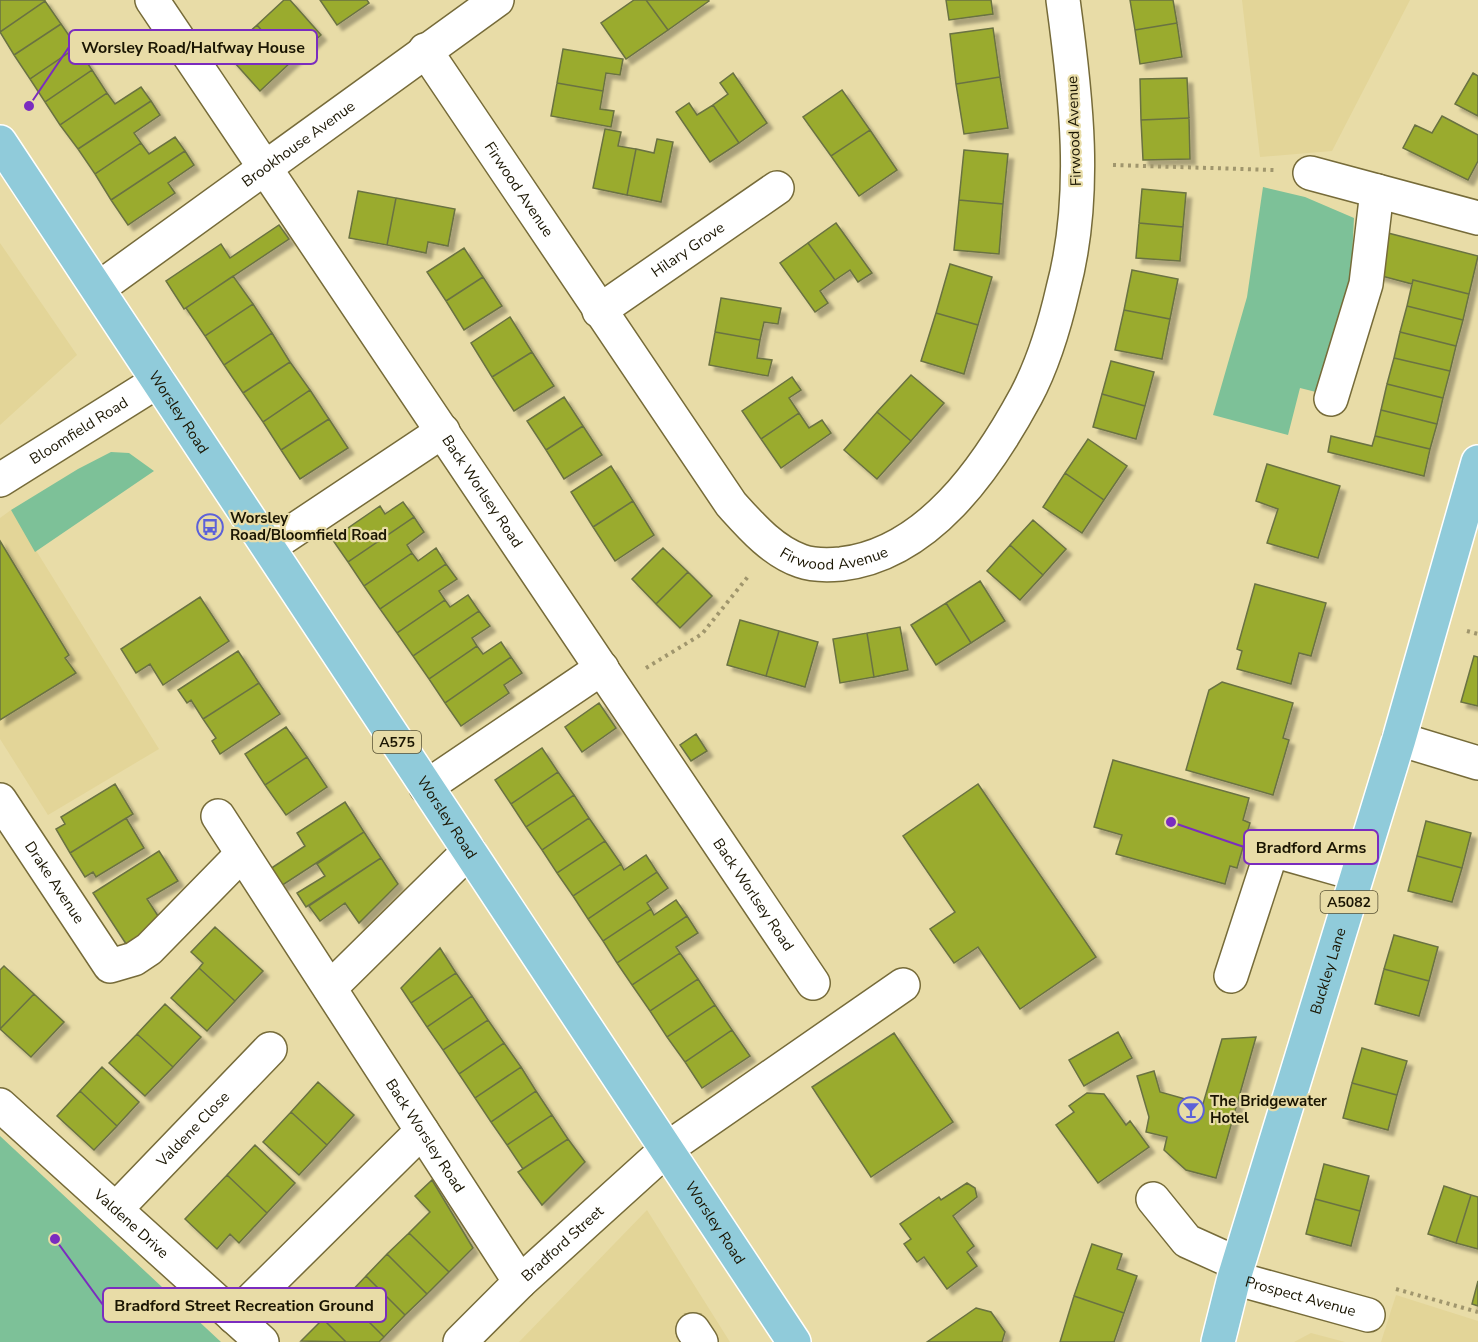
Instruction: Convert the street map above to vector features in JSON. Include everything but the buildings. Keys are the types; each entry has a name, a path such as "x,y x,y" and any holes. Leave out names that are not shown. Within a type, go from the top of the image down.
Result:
{"main road":[{"name":"Worsley Road","path":"0,142 99,288 426,788 668,1148 794,1342"},
{"name":"Buckley Lane","path":"1218,1342 1236,1271 1399,739 1478,462"}],"street":[{"name":"Back Worlsey Road","path":"152,0 813,983"},
{"name":"Brookhouse Avenue","path":"99,288 497,0"},
{"name":"Firwood Avenue","path":"425,50 730,504 772,545 801,561 831,565 863,561 899,546 933,521 966,485 1000,440 1027,394 1064,288 1074,227 1078,164 1073,70 1063,0"},
{"path":"1310,173 1478,218"},
{"name":"Hilary Grove","path":"599,311 777,188"},
{"path":"1331,399 1366,284 1377,191"},
{"name":"Bloomfield Road","path":"0,480 158,381"},
{"path":"269,547 443,431"},
{"path":"426,788 608,678"},
{"path":"1399,739 1478,763"},
{"name":"Drake Avenue","path":"0,800 110,966 134,960 149,949 242,854"},
{"name":"Back Worsley Road","path":"218,816 520,1282"},
{"path":"1231,976 1272,850 1357,874"},
{"path":"330,988 469,851"},
{"name":"Bradford Street","path":"460,1342 520,1282 668,1148 903,984"},
{"name":"Valdene Close","path":"116,1209 270,1049"},
{"name":"Valdene Drive","path":"0,1105 262,1342"},
{"path":"234,1317 422,1131"},
{"name":"Prospect Avenue","path":"1154,1199 1187,1241 1236,1271 1368,1315"}],"path":[{"path":"1078,164 1310,173"},
{"path":"608,678 702,634 772,545"},
{"path":"1368,1315 1394,1288 1478,1312"}],"shaded area":[{"path":"1242,0 1410,0 1332,151 1260,157"},
{"path":"0,243 77,355 0,425"},
{"path":"11,510 159,749 48,815 0,739 0,518"},
{"path":"647,1210 730,1342 519,1342"},
{"path":"1396,1295 1478,1321 1478,1342 1381,1342"},
{"path":"1311,1333 1345,1342 1294,1342"}],"green space":[{"path":"1263,187 1305,197 1354,218 1351,279 1320,393 1300,388 1288,435 1213,415 1247,297"},
{"path":"111,452 129,453 154,471 35,552 11,510 78,469"},
{"path":"0,1136 221,1342 0,1342"}],"place":[{"name":"Worsley Road/Halfway House","path":"29,106"},
{"name":"Worsley Road/Bloomfield Road","path":"210,527"},
{"name":"Bradford Arms","path":"1171,822"},
{"name":"The Bridgewater Hotel","path":"1191,1110"},
{"name":"Bradford Street Recreation Ground","path":"55,1239"}]}
